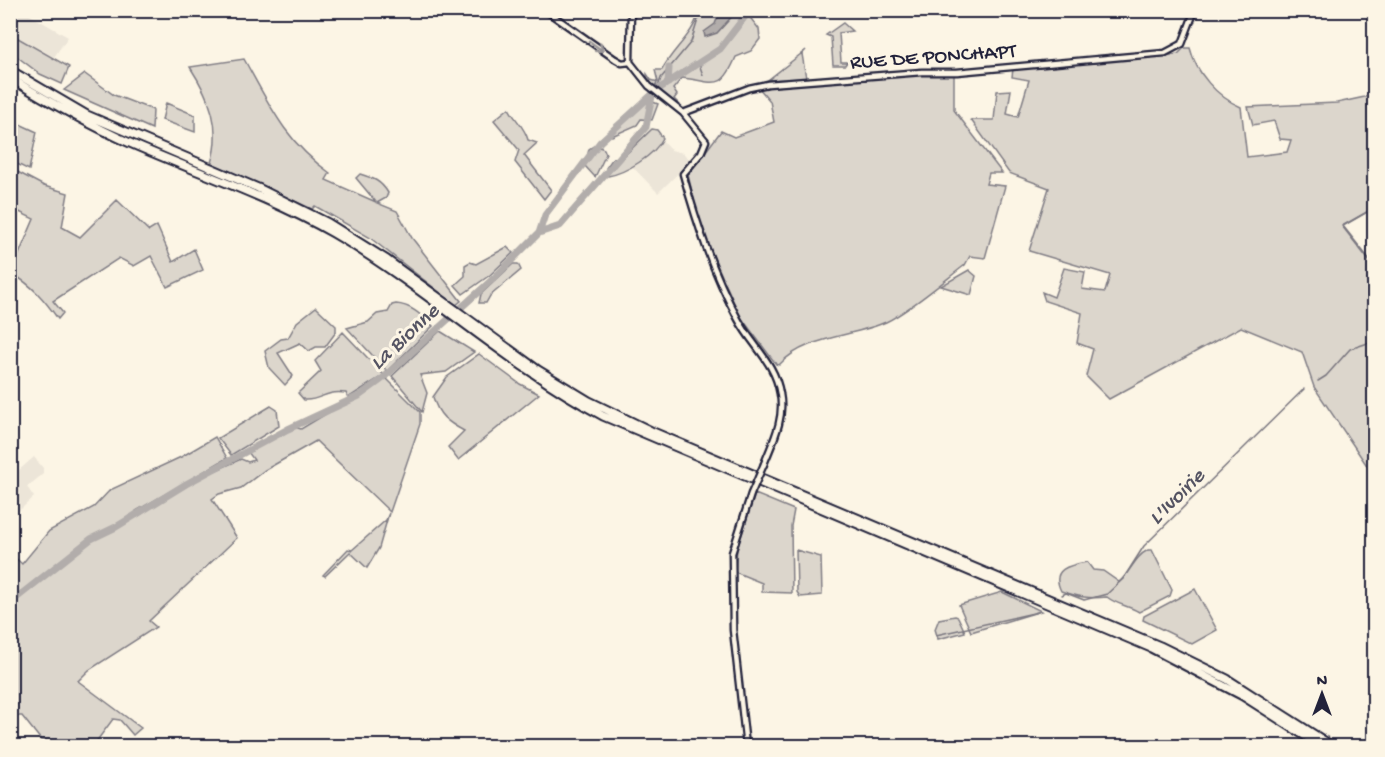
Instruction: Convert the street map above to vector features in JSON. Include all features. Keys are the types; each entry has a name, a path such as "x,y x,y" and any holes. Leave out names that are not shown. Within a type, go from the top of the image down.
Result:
{"highway":[{"path":"10,70 87,115 286,201 328,223 546,376 619,416 1161,646 1227,679 1332,747"},
{"path":"10,78 109,133 286,208 385,263"},
{"path":"458,316 536,377 603,416 1159,652 1243,696 1321,747"}],"street":[{"path":"545,10 622,63 630,62"},
{"path":"631,10 630,62 653,90 684,113 706,141 701,153 683,174 699,230 738,321 776,374 781,402 780,418 751,494 732,553 733,630 742,694 746,747"},
{"name":"RUE DE PONCHAPT","path":"684,113 761,84 1165,53 1182,44 1195,10"}],"shaded area":[{"path":"11,10 30,11 30,15 68,37 54,57 11,33"},
{"path":"699,11 745,11 759,29 760,39 751,51 736,57 726,76 721,80 710,82 682,78 673,89 677,95 674,99 680,105 679,108 656,88 657,82 654,88 647,80 647,74 651,80 658,82 655,70 662,70 693,27"},
{"path":"720,11 737,11 717,33 705,37 704,32 715,24"},
{"path":"843,23 852,31 839,33 841,62 847,62 845,65 833,65 831,37 826,35"},
{"path":"11,34 69,67 62,84 40,74 11,52"},
{"path":"1184,48 1190,48 1202,75 1216,91 1241,107 1247,157 1287,152 1291,140 1280,139 1274,121 1253,125 1248,107 1337,103 1374,95 1374,208 1342,226 1374,267 1374,438 1372,447 1374,476 1314,387 1302,352 1241,327 1109,399 1086,376 1093,349 1077,343 1082,313 1045,301 1042,292 1054,297 1064,268 1085,272 1082,289 1105,292 1110,275 1029,251 1049,188 1009,173 971,120 994,120 997,91 1011,90 1007,114 1018,117 1029,80 1012,77 1013,69 1164,56 1178,54"},
{"path":"806,50 802,54 806,78 768,80"},
{"path":"244,59 271,108 290,136 330,173 326,180 376,202 356,178 360,174 379,183 388,193 386,198 377,203 397,211 412,238 461,301 456,305 369,237 315,206 312,209 211,163 215,137 212,113 203,90 190,67"},
{"path":"954,71 954,110 1002,173 989,173 986,184 1005,186 985,258 970,256 965,265 937,287 886,322 815,343 790,355 779,365 776,364 740,316 701,229 688,175 721,131 734,137 774,122 770,101 759,88"},
{"path":"85,74 114,95 153,110 152,129 64,90"},
{"path":"645,99 658,104 652,120 641,119 637,125 612,136 610,130"},
{"path":"166,103 195,115 195,132 162,120"},
{"path":"509,108 528,140 537,143 524,155 551,190 544,199 515,162 519,150 494,120"},
{"path":"11,120 37,132 29,170 11,161"},
{"path":"650,127 671,150 683,153 691,161 658,193 622,156"},
{"path":"652,129 657,130 663,138 654,151 631,167 608,176 606,168 613,158 623,157"},
{"path":"595,145 604,149 606,154 595,177 585,166 589,149"},
{"path":"10,168 44,186 68,193 62,227 80,237 117,200 149,231 157,226 173,262 194,249 203,270 167,287 151,256 134,266 119,258 53,301 63,313 58,319 37,293 11,273 34,219 11,208"},
{"path":"507,247 513,253 490,275 463,294 455,285 465,276 465,265 470,262 476,264"},
{"path":"513,264 518,264 521,270 490,296 486,303 479,303 481,294"},
{"path":"969,270 976,276 971,295 941,286"},
{"path":"392,305 412,309 433,326 387,371 347,328 368,322 377,314 388,312"},
{"path":"316,307 336,326 336,332 325,347 316,347 309,351 300,343 278,353 293,376 285,385 269,368 265,351 281,339 288,338 297,322"},
{"path":"440,331 474,352 446,372 420,375 427,393 422,412 392,376"},
{"path":"343,332 384,375 348,398 346,393 338,392 304,400 298,393 321,371 315,361"},
{"path":"479,354 520,384 539,394 458,460 448,447 464,431 444,417 433,397 447,377"},
{"path":"386,378 420,412 420,424 390,512 316,441 265,470 241,488 219,494 212,499 237,538 149,621 156,627 89,670 78,681 141,728 133,735 120,720 113,719 93,746 56,746 53,741 41,740 22,716 11,716 11,554 22,564 49,531 94,507 110,490 181,457 215,437 227,458 136,511 134,515 137,517 186,484 241,459 248,462 254,460 248,452 294,427 301,429"},
{"path":"271,406 277,410 279,426 231,455 218,438"},
{"path":"34,457 43,468 43,474 27,487 34,497 11,518 11,461 18,471"},
{"path":"755,494 794,510 791,526 792,593 762,592 762,583 735,572 737,549"},
{"path":"389,513 379,548 367,568 350,552 325,576 323,575 348,549 352,550 386,520"},
{"path":"796,550 821,557 822,595 800,597 797,592"},
{"path":"1148,550 1152,550 1172,590 1170,596 1139,612 1107,597 1084,597 1061,591 1058,584 1058,578 1063,569 1087,562 1093,570 1103,571 1119,582 1139,557"},
{"path":"1195,589 1217,630 1192,644 1143,620 1144,616"},
{"path":"1002,592 1041,611 971,632 959,605"},
{"path":"958,617 965,632 938,639 935,629 939,619"}],"waterway":[{"path":"657,90 661,78 691,42 701,10"},
{"name":"La Bionne","path":"10,603 91,539 288,429 359,396 381,380 495,277 539,233 545,215 600,142 657,90 720,49 750,10"},
{"path":"699,64 703,75"},
{"path":"668,83 669,68"},
{"path":"539,233 560,226 646,127 652,96"},
{"path":"1374,208 1343,226 1374,265"},
{"name":"L'Ivoirie","path":"1318,381 1326,376 1350,349 1374,341"},
{"name":"L'Ivoirie","path":"1062,595 1066,593 1084,600 1107,594 1123,579 1144,546 1304,389"},
{"name":"L'Ivoirie","path":"936,635 1038,612"}]}
